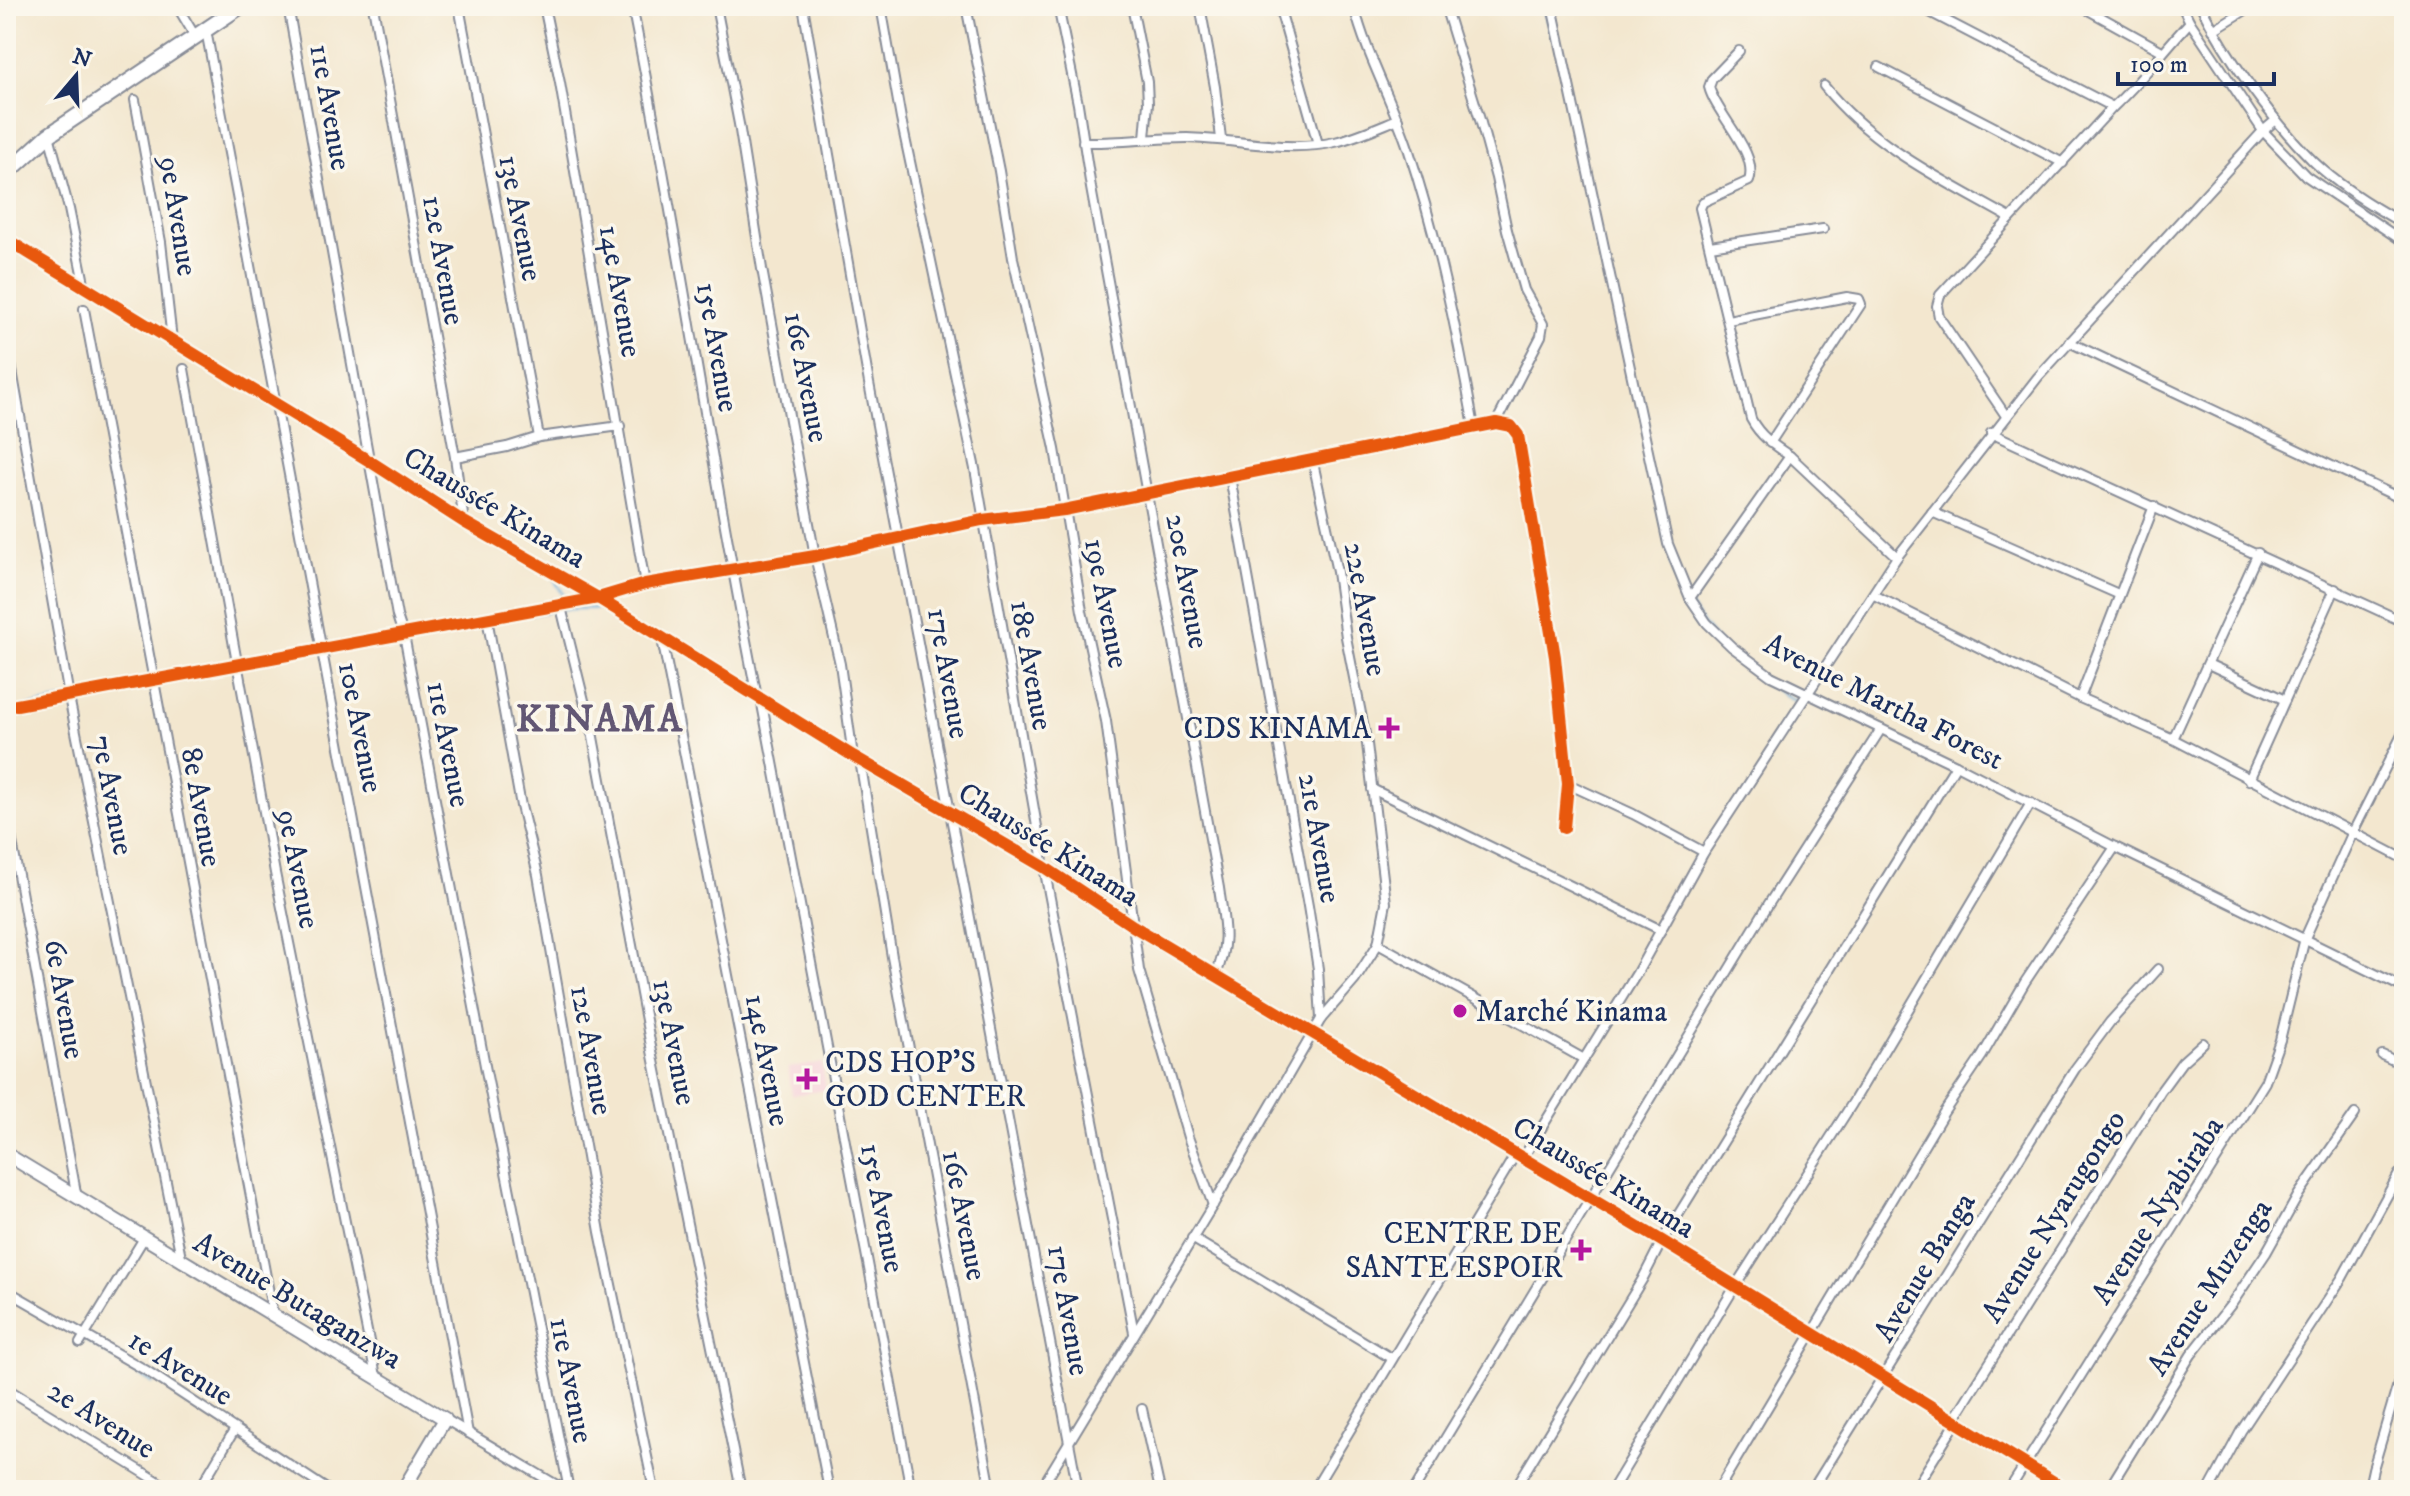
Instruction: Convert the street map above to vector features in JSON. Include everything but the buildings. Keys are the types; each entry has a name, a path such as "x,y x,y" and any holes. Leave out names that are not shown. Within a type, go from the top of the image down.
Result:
{"main road":[{"path":"6,174 49,135 241,6"}],"street":[{"path":"177,6 200,32"},
{"name":"11e Avenue","path":"288,6 397,616 404,636 567,1490"},
{"name":"12e Avenue","path":"373,6 455,457 464,522"},
{"name":"13e Avenue","path":"459,6 539,437"},
{"name":"14e Avenue","path":"544,6 620,426 645,584"},
{"name":"15e Avenue","path":"632,6 732,572 911,1490"},
{"name":"16e Avenue","path":"716,6 815,556 840,664 991,1490"},
{"name":"17e Avenue","path":"803,6 864,356 1078,1490"},
{"name":"18e Avenue","path":"881,6 901,119 975,469 1044,867 1134,1333"},
{"name":"19e Avenue","path":"966,6 1013,258 1053,435 1064,510 1106,721 1139,970 1188,1137 1213,1205"},
{"name":"20e Avenue","path":"1058,6 1221,900 1225,950 1216,975"},
{"path":"1132,6 1148,93 1145,138"},
{"path":"1200,6 1221,139"},
{"path":"1279,6 1318,144"},
{"path":"1354,6 1367,47 1398,119 1433,229 1454,316 1474,427"},
{"path":"1445,6 1493,164 1524,290 1543,324 1541,336 1496,423"},
{"name":"Avenue Martha Forest","path":"1552,6 1668,544 1690,598 1707,623 1732,647 1771,676 2404,988"},
{"path":"1918,6 2113,107"},
{"path":"2081,6 2162,51"},
{"path":"2182,6 2263,131 2306,176 2404,242"},
{"path":"2201,6 2213,30 2276,120 2314,162 2404,224"},
{"path":"2213,30 2252,6"},
{"path":"2006,416 1939,317 1937,306 1940,295 2149,71 2162,51 2190,22"},
{"name":"10e Avenue","path":"200,32 278,407 468,1433"},
{"path":"1739,51 1712,79 1709,87 1746,155 1752,174 1749,181 1703,202 1700,208 1751,419 1757,431 1790,456 1897,557"},
{"path":"1879,67 2063,163"},
{"path":"1824,86 1846,113 1907,160 2010,218"},
{"name":"9e Avenue","path":"135,100 161,242 172,340"},
{"path":"1083,142 1145,138 1221,139 1285,146 1318,144 1334,142 1398,119"},
{"path":"1314,1490 1391,1358 1584,1059 1704,852 1897,557 1991,433 2069,342 2276,120"},
{"path":"49,135 69,209 85,288"},
{"path":"1710,246 1823,229"},
{"name":"Chaussée Kinama","path":"6,239 464,522 598,598 856,758 1044,867 1133,926 1736,1285 2067,1490"},
{"path":"1728,320 1847,297 1859,299 1861,304 1770,443"},
{"name":"8e Avenue","path":"84,309 273,1314"},
{"name":"7e Avenue","path":"6,336 70,698 182,1262"},
{"path":"2069,342 2404,500"},
{"name":"9e Avenue","path":"184,369 236,668 376,1376"},
{"path":"6,707 155,683 488,621 561,607 645,584 732,572 982,520 1064,510 1496,423 1511,426 1518,435 1550,618 1568,784 1564,828"},
{"path":"455,457 539,437 620,426"},
{"path":"1991,433 2404,622"},
{"path":"1690,598 1790,456"},
{"name":"22e Avenue","path":"1040,1490 1213,1205 1321,1019 1355,980 1378,944 1386,903 1367,744 1337,572 1312,458"},
{"name":"21e Avenue","path":"1230,477 1308,906 1318,969 1321,1019"},
{"path":"2080,698 2154,506"},
{"path":"1932,512 2118,594"},
{"path":"2173,739 2258,553"},
{"path":"2249,780 2335,589"},
{"path":"1874,595 2080,698 2173,739 2404,859"},
{"name":"13e Avenue","path":"561,607 593,737 648,1031 741,1490"},
{"name":"12e Avenue","path":"488,621 515,776 538,875 598,1217 654,1490"},
{"name":"14e Avenue","path":"662,639 829,1490"},
{"path":"2208,664 2285,700"},
{"path":"1414,1490 1768,905 1881,729"},
{"name":"Avenue Nyabiraba","path":"2009,1490 2265,1082 2280,1040 2305,938 2352,834 2399,752 2404,731"},
{"path":"1514,1490 1642,1280 1662,1241 1956,765"},
{"path":"1568,784 1704,852"},
{"path":"1372,789 1661,930"},
{"path":"1612,1490 1736,1285 1852,1104 2031,803"},
{"name":"6e Avenue","path":"6,809 77,1198"},
{"path":"1718,1490 1944,1112 1982,1056 2025,982 2115,847"},
{"path":"1378,944 1584,1059"},
{"name":"Avenue Banga","path":"1812,1490 2075,1069 2110,1022 2158,969"},
{"name":"Avenue Nyarugongo","path":"1914,1490 2160,1092 2182,1062 2203,1043"},
{"path":"2382,1055 2404,1065"},
{"name":"Avenue Muzenga","path":"2108,1490 2191,1355 2233,1302 2266,1253 2299,1194 2355,1114"},
{"name":"Avenue Butaganzwa","path":"6,1154 567,1490"},
{"path":"2209,1490 2241,1431 2342,1278 2399,1174"},
{"path":"82,1339 144,1238"},
{"path":"1192,1238 1391,1358"},
{"name":"1e Avenue","path":"6,1290 82,1339 147,1371 328,1490"},
{"path":"2376,1490 2371,1478 2404,1364"},
{"name":"2e Avenue","path":"6,1388 172,1490"},
{"path":"1142,1409 1160,1490"},
{"path":"403,1490 445,1419"},
{"path":"199,1490 235,1429"}],"shaded area":[{"name":"CDS HOP'S GOD CENTER","path":"822,1063 826,1090 792,1095 788,1068"}],"waterway":[{"path":"1543,6 1555,40"},
{"path":"1671,563 1691,608 1720,645 1757,677 1799,703"},
{"path":"555,580 563,594"},
{"path":"521,616 561,609 605,608"},
{"path":"419,635 439,631"},
{"path":"108,692 203,675"},
{"path":"6,711 69,699"},
{"path":"84,1339 153,1383"}],"cycle path":[{"path":"6,239 464,522 598,598 853,756 1044,867 1133,926 1662,1241 2067,1490"},
{"path":"6,707 598,598 645,584 815,556 982,520 1064,510 1496,423 1511,426 1518,435 1555,657 1568,784 1564,828"}],"place":[{"name":"CDS KINAMA","path":"1389,728"},
{"name":"Marché Kinama","path":"1460,1011"},
{"name":"CDS HOP'S GOD CENTER","path":"807,1079"},
{"name":"CENTRE DE SANTE ESPOIR","path":"1581,1250"}],"district":[{"name":"KINAMA","path":"600,718"}]}
